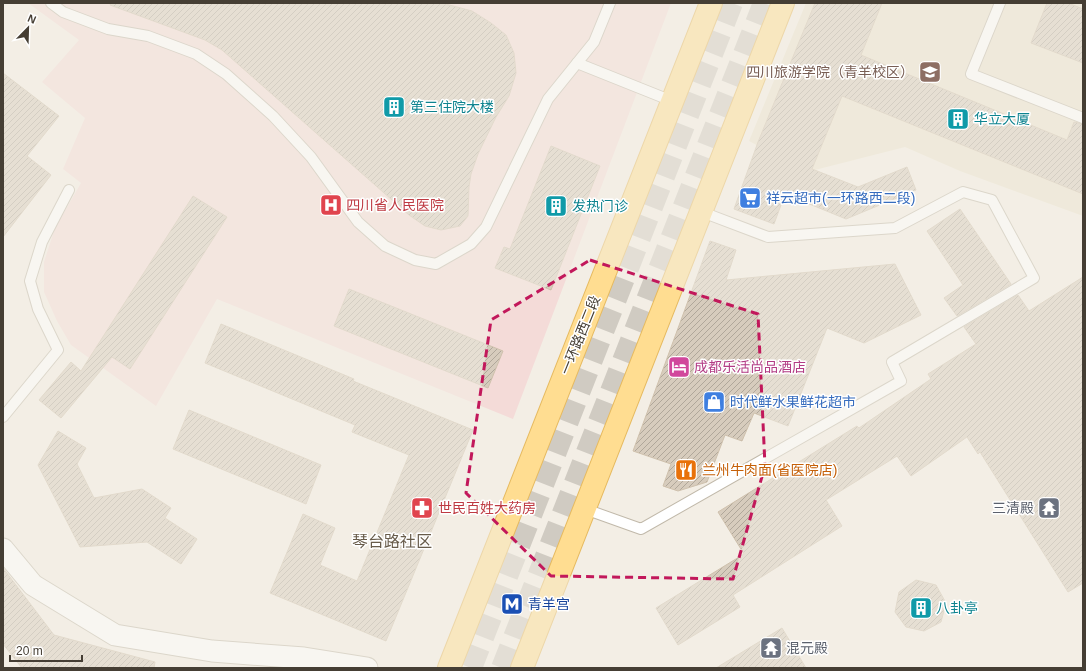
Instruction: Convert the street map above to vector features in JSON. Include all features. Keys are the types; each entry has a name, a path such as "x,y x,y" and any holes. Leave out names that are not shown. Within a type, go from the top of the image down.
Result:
{"main road":[{"name":"一环路西二段","path":"448,668 711,3"},
{"path":"522,668 783,3"}],"street":[{"path":"3,549 33,585 115,635 212,651 304,658 367,668"}],"lane":[{"path":"51,3 63,12 108,29 148,36 196,54 226,74 273,116 311,157 358,222 385,246 415,260 436,264 471,244 486,228 548,99 594,42 610,3"},
{"path":"1000,3 971,74 1083,118"},
{"path":"577,63 672,101"},
{"path":"3,417 58,350 38,309 30,281 42,242 68,190"},
{"path":"585,509 641,529 901,381 892,362 1034,278 992,200 963,192 895,228 768,237 702,212"}],"highlighted area":[{"path":"590,260 758,314 765,466 733,579 551,576 466,493 491,320"}],"shaded area":[{"name":"四川省人民医院","path":"28,3 671,3 513,419 217,299 156,406 71,345 57,321 44,292 44,262 55,228 81,183 63,169 85,118 42,82 79,40"},
{"name":"四川旅游学院（青羊校区）","path":"806,3 1083,3 1083,216 960,171 905,147 807,172 749,141"}],"building":[{"name":"第三住院大楼","path":"111,3 442,3 472,11 506,35 514,53 516,73 509,96 496,117 478,154 471,174 468,216 460,226 441,230 425,226 409,215 222,50 205,40 110,5"},
{"name":"华立大厦","path":"815,3 882,3 861,55 1067,140 1074,122 1083,124 1083,194 842,96 812,169 858,187 907,167 916,190 846,219 785,194 774,224 734,209 758,142"},
{"path":"1047,3 1068,3 1083,9 1083,63 1031,43"},
{"path":"3,73 59,116 27,156 51,175 3,237"},
{"name":"发热门诊","path":"551,146 600,166 551,290 495,268 504,247 510,249"},
{"path":"193,196 227,217 130,369 112,357 61,418 39,400 71,362 81,371"},
{"path":"960,209 1011,284 957,316 944,298 963,285 927,231"},
{"path":"710,241 736,250 726,280 895,264 921,315 864,343 827,328 788,426 754,413 742,441 725,435 707,482 678,491 663,486 671,464 633,451"},
{"path":"1083,277 1083,583 1068,592 980,452 978,454 967,437 911,476 897,456 826,500 842,526 733,595 740,607 678,645 656,608 744,554 718,512 857,426 859,428 931,379 928,374 976,344 964,327 1018,295 1029,311"},
{"path":"349,289 503,351 488,388 334,326"},
{"path":"221,324 354,379 353,381 473,430 386,641 270,593 303,514 335,528 320,565 357,581 409,455 352,432 355,425 205,363"},
{"path":"189,410 321,465 306,504 173,449"},
{"path":"58,431 86,448 77,464 94,498 142,489 171,508 165,518 197,539 181,564 147,542 80,547 38,465"},
{"path":"3,568 54,635 155,662 154,668 22,668 3,644"},
{"name":"八卦亭","path":"916,580 936,585 946,603 941,622 924,631 906,627 895,612 899,592"},
{"name":"混元殿","path":"782,628 806,668 716,668"}],"tunnel":[{"path":"471,668 732,3"},
{"path":"502,668 764,3"}],"place":[{"name":"四川旅游学院（青羊校区）","path":"930,72"},
{"name":"第三住院大楼","path":"394,107"},
{"name":"华立大厦","path":"958,119"},
{"name":"祥云超市(一环路西二段)","path":"750,198"},
{"name":"四川省人民医院","path":"331,205"},
{"name":"发热门诊","path":"556,206"},
{"name":"成都乐活尚品酒店","path":"679,367"},
{"name":"时代鲜水果鲜花超市","path":"714,402"},
{"name":"兰州牛肉面(省医院店)","path":"686,470"},
{"name":"世民百姓大药房","path":"422,508"},
{"name":"三清殿","path":"1049,508"},
{"name":"青羊宫","path":"512,604"},
{"name":"八卦亭","path":"921,608"},
{"name":"混元殿","path":"771,648"}],"district":[{"name":"琴台路社区","path":"392,541"}]}
